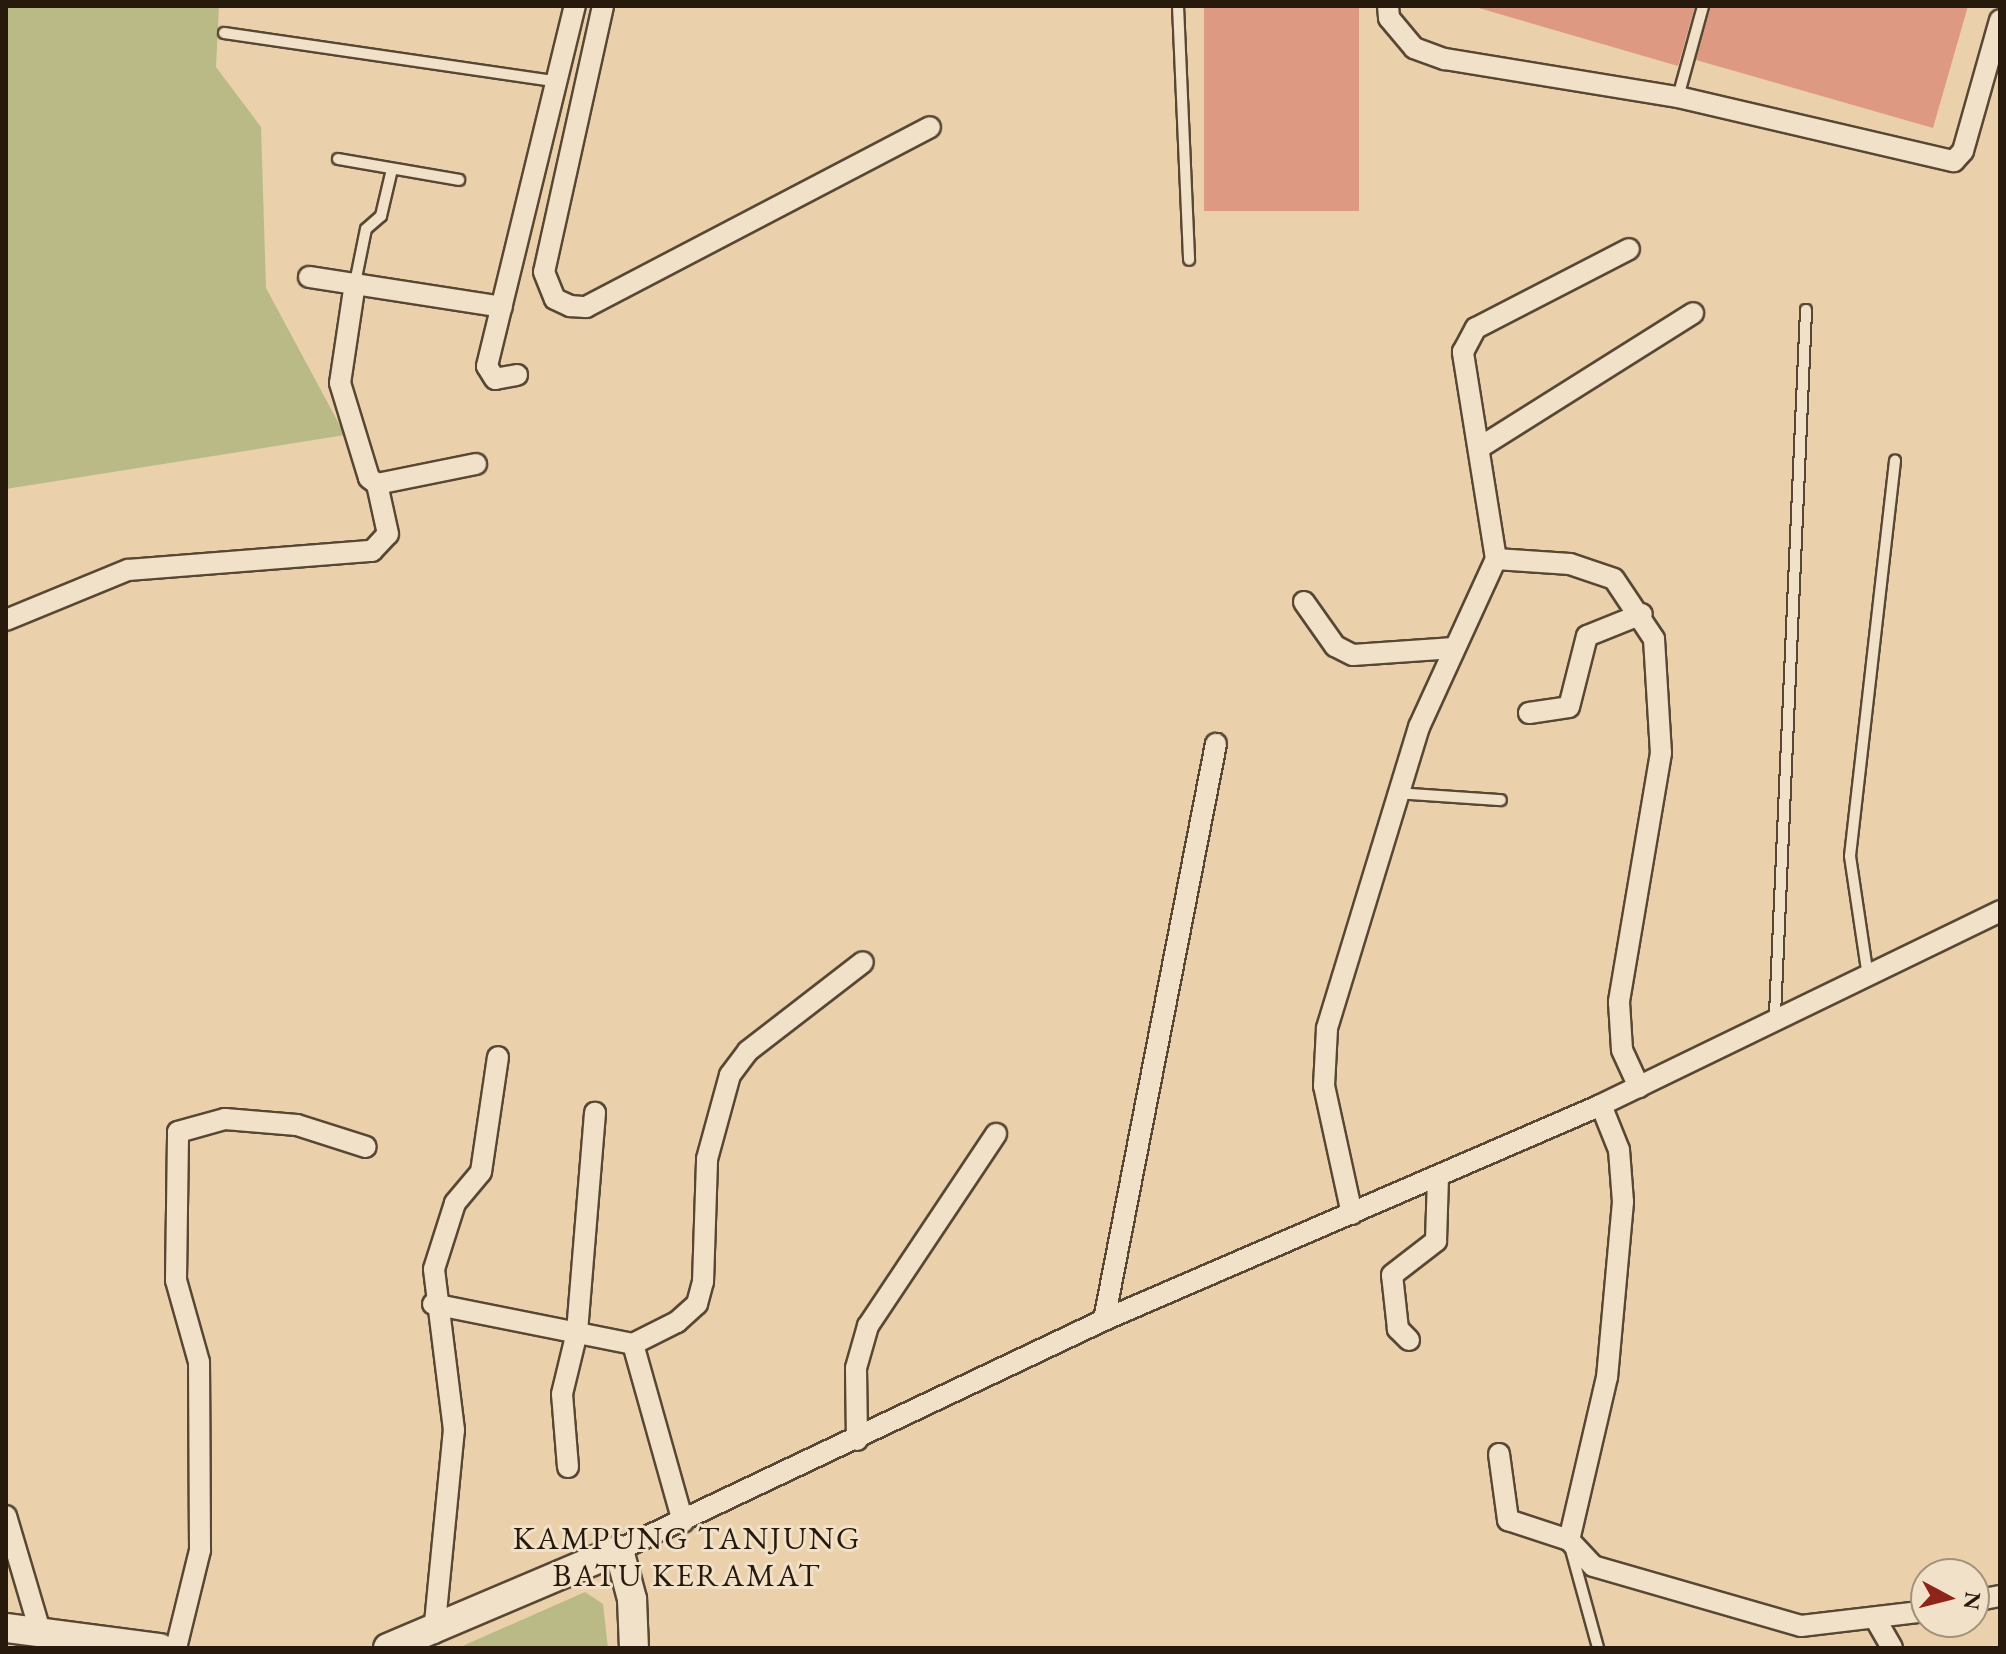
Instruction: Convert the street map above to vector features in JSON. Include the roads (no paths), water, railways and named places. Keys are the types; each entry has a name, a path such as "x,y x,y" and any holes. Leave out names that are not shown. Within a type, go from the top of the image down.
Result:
{"street":[{"path":"517,375 495,379 487,366 575,6"},
{"path":"603,6 544,272 555,299 570,306 586,307 930,127"},
{"path":"1388,6 1389,18 1414,48 1445,59 1678,97 1954,161 1963,151 2000,20"},
{"path":"1352,1214 1324,1086 1327,1028 1397,793 1454,648 1496,559 1479,448 1461,376 1463,352 1476,328 1629,249"},
{"path":"309,277 502,307"},
{"path":"6,620 128,570 372,551 388,534 377,484 358,459 340,383 355,283"},
{"path":"1479,448 1693,313"},
{"path":"377,484 476,464"},
{"path":"1496,559 1592,569 1614,579 1642,614 1654,639 1661,753 1619,1002 1622,1050 1639,1087"},
{"path":"1304,602 1335,646 1353,655 1454,648"},
{"path":"1529,713 1569,707 1587,636 1642,614"},
{"path":"1104,1320 1216,744"},
{"path":"388,1648 434,1633 683,1522 1104,1320 1601,1105 1867,970 2000,911"},
{"path":"433,1304 633,1344 697,1304 707,1159 730,1075 748,1051 863,962"},
{"path":"434,1633 454,1430 433,1304 434,1269 455,1203 481,1172 498,1057"},
{"path":"1569,1540 1607,1377 1623,1202 1619,1150 1601,1105"},
{"path":"568,1467 562,1394 577,1332 595,1113"},
{"path":"176,1648 200,1550 199,1362 176,1280 178,1132 225,1119 297,1125 366,1147"},
{"path":"857,1440 856,1368 868,1326 996,1134"},
{"path":"1409,1340 1398,1329 1392,1275 1436,1241 1438,1176"},
{"path":"633,1344 683,1522"},
{"path":"1499,1454 1508,1520 1569,1540 1593,1566 1770,1620 1832,1627 1910,1614"},
{"path":"6,1516 40,1631"},
{"path":"619,1550 632,1599 634,1648"},
{"path":"1876,1620 1892,1648"},
{"path":"6,1628 160,1648"}],"lane":[{"path":"1178,6 1189,260"},
{"path":"1678,97 1703,6"},
{"path":"224,33 558,82"},
{"path":"338,159 459,180"},
{"path":"355,283 366,229 381,216 392,169"},
{"path":"1775,1015 1806,310"},
{"path":"1867,970 1850,856 1895,461"},
{"path":"1397,793 1501,800"},
{"path":"1569,1540 1598,1648"}],"district":[{"name":"KAMPUNG TANJUNG BATU KERAMAT","path":"687,1558"}]}
